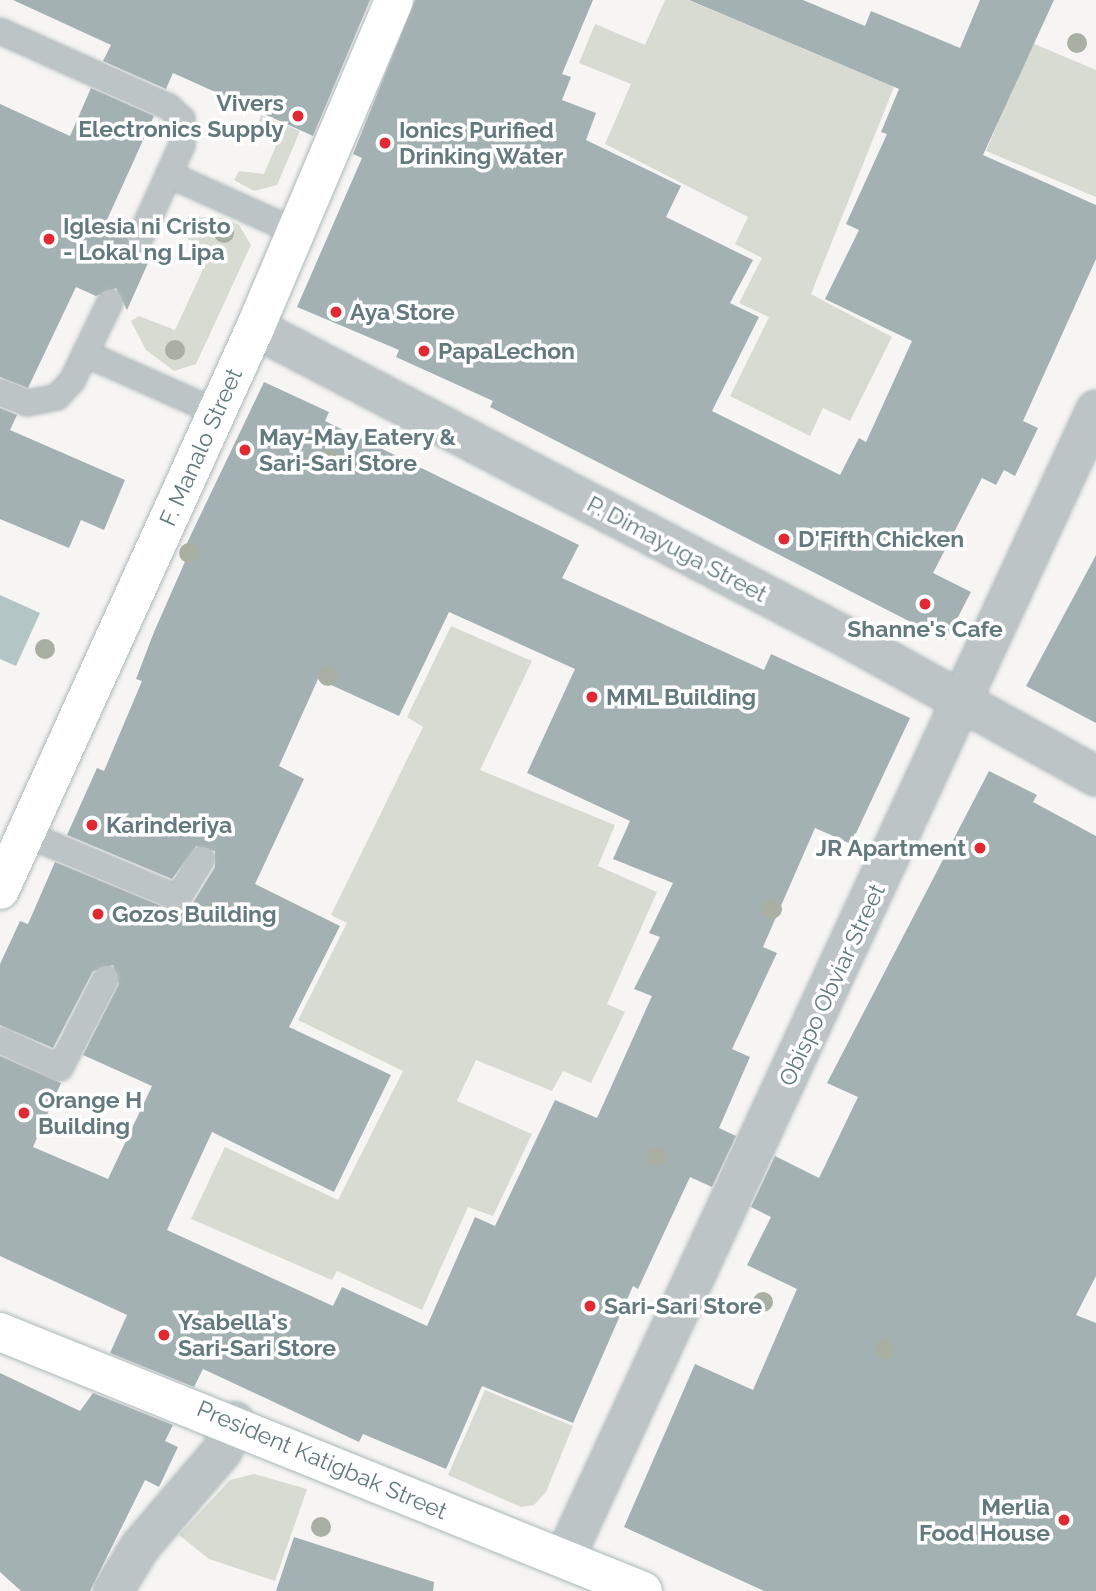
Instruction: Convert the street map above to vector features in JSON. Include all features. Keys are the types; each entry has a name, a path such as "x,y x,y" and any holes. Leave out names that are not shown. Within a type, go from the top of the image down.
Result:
{"street":[{"name":"F. Manalo Street","path":"0,890 254,328 394,0"},
{"name":"P. Dimayuga Street","path":"254,328 964,703 1096,776"},
{"name":"Obispo Obviar Street","path":"564,1559 964,703 1096,410"},
{"name":"President Katigbak Street","path":"0,1332 235,1422 643,1591"},
{"path":"113,1591 140,1547 222,1451 235,1422"}],"lane":[{"path":"0,31 176,112 185,128 170,175 140,238"},
{"path":"170,175 296,232"},
{"path":"0,392 27,403 47,402 65,390 86,354 110,302"},
{"path":"86,354 216,412"},
{"path":"26,834 178,898 202,859"},
{"path":"0,1040 60,1068 106,978"}],"shaded area":[{"path":"665,0 688,0 894,87 811,294 892,337 850,421 823,408 810,436 730,396 769,317 739,303 762,258 735,244 748,217 605,144 631,84 579,63 595,24 645,45"},
{"path":"1032,43 1096,70 1096,197 986,151"},
{"path":"261,115 300,131 277,185 254,191 234,180 239,171 264,174 277,143 257,128"},
{"path":"188,217 224,218 239,225 251,245 196,364 174,371 146,350 131,321 139,316 175,330 211,252 174,231"},
{"path":"0,595 40,613 16,666 0,659"},
{"path":"451,626 532,661 480,770 615,825 598,866 657,892 607,1004 625,1012 591,1083 563,1071 552,1091 476,1060 457,1101 532,1134 493,1216 468,1207 422,1310 337,1271 332,1280 191,1219 225,1147 338,1200 403,1071 298,1020 347,923 331,915 423,727 407,717"},
{"path":"485,1390 573,1426 546,1492 534,1505 521,1507 448,1475"},
{"path":"254,1474 307,1489 275,1581 209,1559 179,1535 230,1480"}],"building":[{"path":"13,0 370,0 313,136 173,73 166,89 103,61 111,45"},
{"path":"415,0 593,0 562,74 571,77 562,100 596,113 586,140 681,186 666,217 753,260 730,303 759,317 712,411 840,475 859,438 866,442 912,341 825,299 859,230 846,224 887,134 881,132 899,89 689,0 803,0 865,26 871,11 960,48 980,0 1054,0 983,155 1096,205 1096,259 1023,421 1038,428 1015,476 1004,470 996,485 982,478 933,573 971,592 946,640 490,407 493,401 396,357 399,350 297,307 362,158 353,154"},
{"name":"Iglesia ni Cristo - Lokal ng Lipa","path":"91,88 154,116 106,222 127,231 133,251 156,245 127,310 116,288 96,296 76,287 28,388 0,377 0,104 70,136"},
{"path":"264,382 329,412 325,421 579,545 562,578 764,670 771,654 910,718 851,844 815,828 763,947 777,953 732,1049 750,1057 719,1128 736,1136 712,1187 690,1177 638,1289 633,1286 573,1423 482,1386 446,1469 363,1434 359,1442 203,1369 194,1387 110,1353 127,1315 0,1256 0,1056 61,1083 33,1147 108,1179 152,1086 83,1055 119,984 113,965 93,971 53,1048 0,1025 0,964 20,921 28,924 55,862 178,913 191,906 215,867 215,851 196,846 172,879 67,835 97,768 104,771 142,681 136,679 191,548 186,545","holes":["449,612 575,669 527,773 630,821 613,859 673,883 649,933 660,937 634,989 652,996 597,1118 555,1100 495,1226 475,1217 427,1326 342,1287 333,1306 167,1230 212,1132 334,1192 391,1075 289,1027 340,926 255,884 304,779 279,766 318,679 399,716"]},
{"path":"0,408 17,415 10,430 125,480 104,530 81,520 69,548 0,519"},
{"path":"1096,555 1096,723 1026,686"},
{"path":"989,771 1037,795 1033,802 1096,836 1096,1276 1076,1315 1096,1323 1096,1591 764,1591 624,1527 695,1364 753,1390 797,1289 747,1265 771,1217 751,1207 775,1156 819,1178 858,1097 827,1083"},
{"path":"0,1373 80,1411 93,1393 173,1425 165,1441 178,1447 159,1487 145,1480 90,1591 21,1591 0,1572"},
{"path":"294,1537 434,1582 433,1591 276,1591"}],"place":[{"name":"Vivers Electronics Supply","path":"298,116"},
{"name":"Ionics Purified Drinking Water","path":"385,143"},
{"name":"Iglesia ni Cristo - Lokal ng Lipa","path":"49,239"},
{"name":"Aya Store","path":"336,312"},
{"name":"PapaLechon","path":"424,351"},
{"name":"May-May Eatery & Sari-Sari Store","path":"245,450"},
{"name":"D'Fifth Chicken","path":"784,539"},
{"name":"Shanne's Cafe","path":"925,604"},
{"name":"MML Building","path":"592,697"},
{"name":"Karinderiya","path":"92,825"},
{"name":"JR Apartment","path":"980,848"},
{"name":"Gozos Building","path":"98,914"},
{"name":"Orange H Building","path":"24,1113"},
{"name":"Sari-Sari Store","path":"590,1306"},
{"name":"Ysabella's Sari-Sari Store","path":"164,1335"},
{"name":"Merlia Food House","path":"1064,1520"}]}
